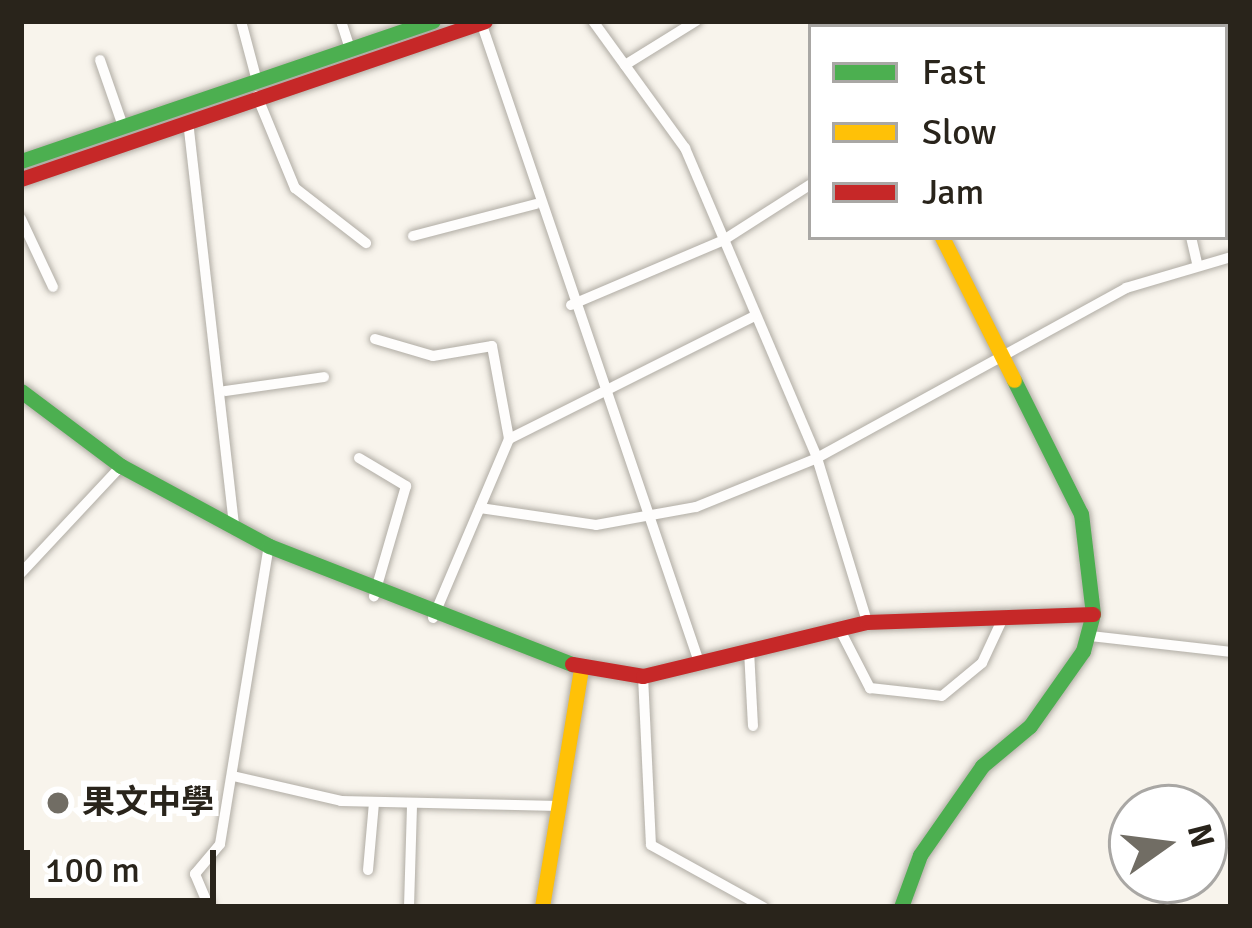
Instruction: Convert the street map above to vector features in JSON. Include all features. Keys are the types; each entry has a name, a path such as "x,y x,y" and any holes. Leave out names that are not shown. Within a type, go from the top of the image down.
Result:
{"street":[{"path":"241,21 257,88 295,188 366,243"},
{"path":"340,21 350,49"},
{"path":"21,179 188,121 350,49 433,21"},
{"path":"593,21 685,148 753,317 817,458 867,622"},
{"path":"626,65 696,21"},
{"path":"21,161 123,126 483,22 536,204 653,520 699,662"},
{"path":"100,60 123,126"},
{"path":"188,121 225,391 234,525"},
{"path":"571,305 722,241 808,186"},
{"path":"413,236 536,204"},
{"path":"21,218 53,287"},
{"path":"901,907 920,856 982,766 1030,726 1091,636 1093,614 1081,514 944,240"},
{"path":"1192,240 1197,264"},
{"path":"480,508 596,525 653,520 817,458 1001,350 1197,264 1231,257"},
{"path":"508,440 753,317"},
{"path":"375,339 433,356 492,346 508,440 433,619"},
{"path":"225,391 324,377"},
{"path":"21,391 121,466 269,546 374,596 581,668 643,676 867,622 1093,614"},
{"path":"359,458 406,486 374,596"},
{"path":"21,573 121,466"},
{"path":"209,907 195,874 220,844 269,546"},
{"path":"839,628 870,688 942,696 982,663 1003,618"},
{"path":"1091,636 1231,652"},
{"path":"749,650 753,726"},
{"path":"542,907 581,668"},
{"path":"643,676 651,844 763,907"},
{"path":"232,776 374,803 559,806"},
{"path":"368,870 374,803"},
{"path":"409,907 412,804"}],"traffic: fast":[{"path":"21,161 433,21"},
{"path":"901,907 920,855 982,766 1030,726 1083,651 1093,614 1081,514 1014,380"},
{"path":"21,391 121,466 269,546 572,664"}],"traffic: slow":[{"path":"944,240 1014,380"},
{"path":"542,907 581,668"}],"traffic: jam":[{"path":"21,179 485,21"},
{"path":"572,664 643,676 867,622 1093,614"}],"place":[{"name":"果文中學","path":"58,803"}]}
